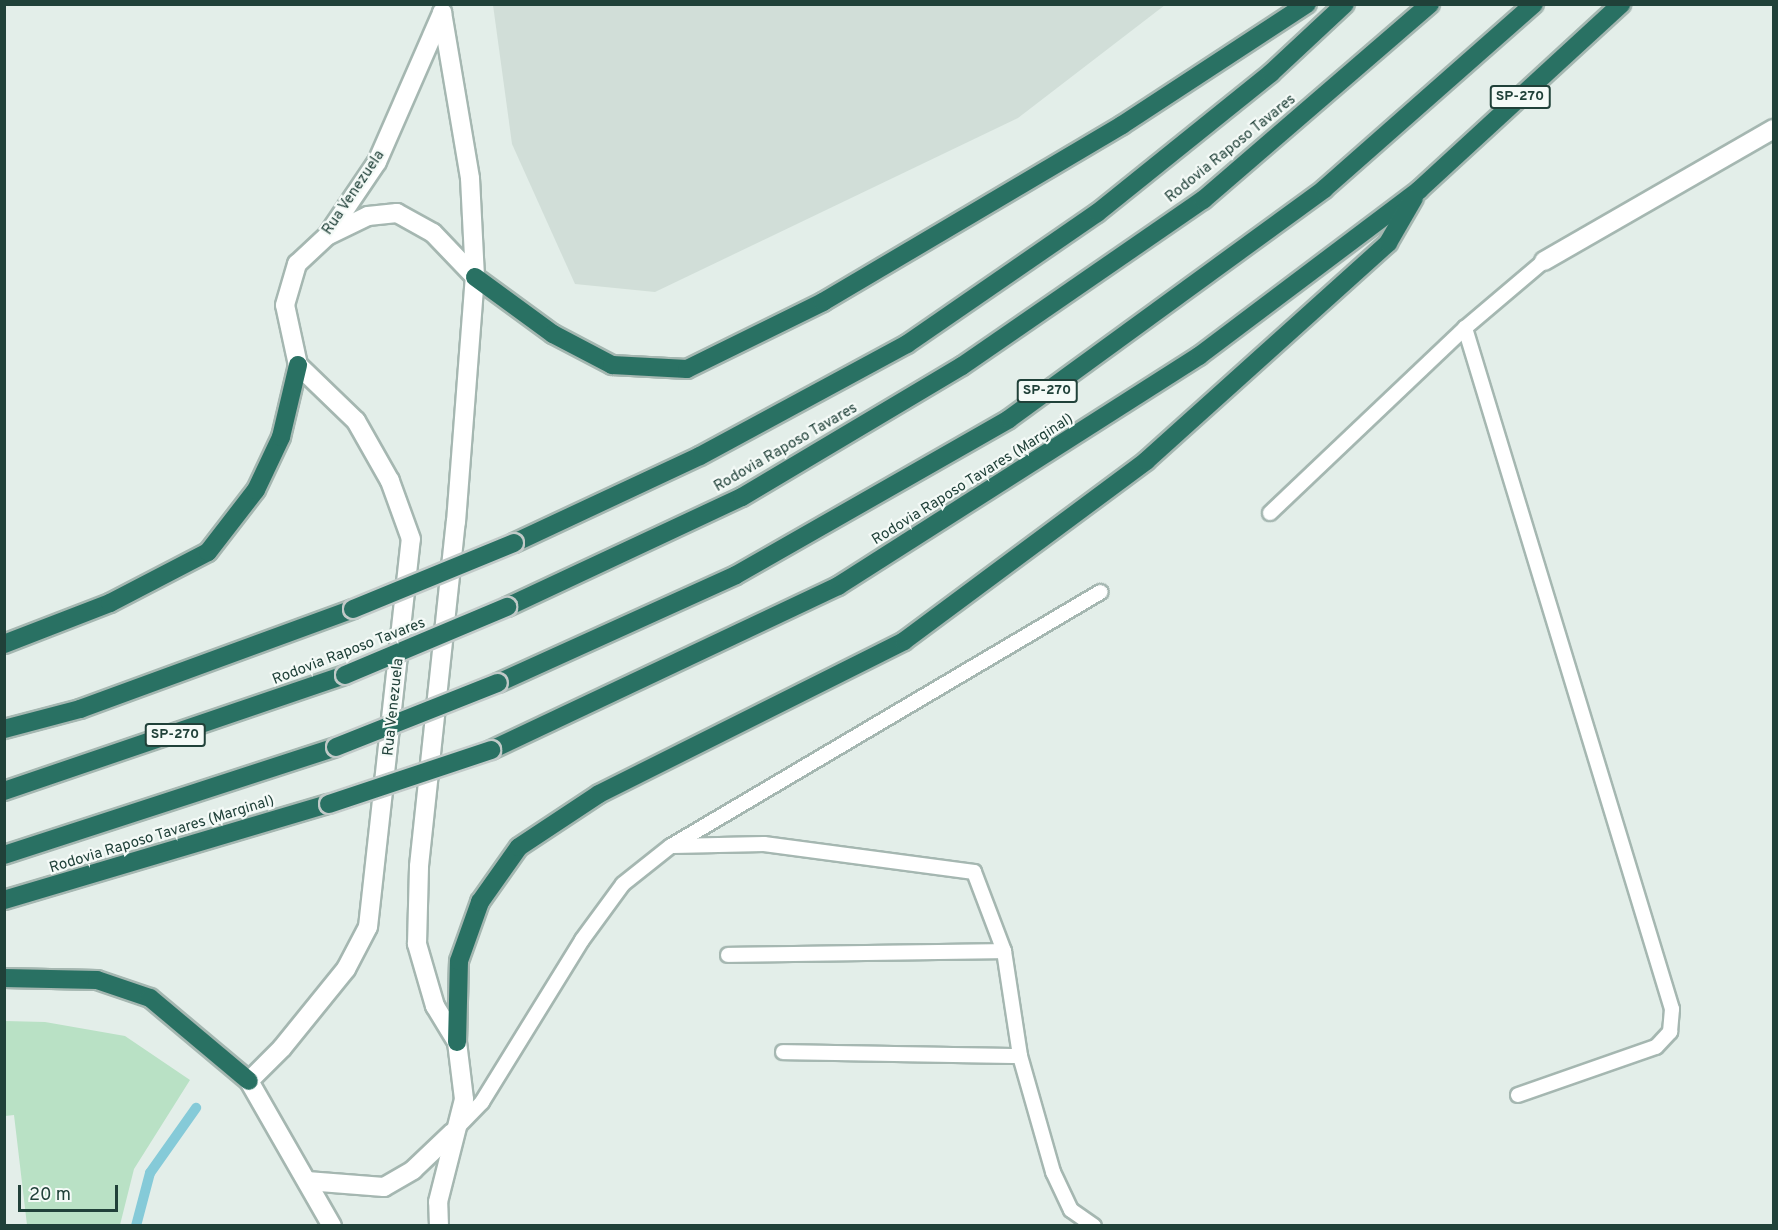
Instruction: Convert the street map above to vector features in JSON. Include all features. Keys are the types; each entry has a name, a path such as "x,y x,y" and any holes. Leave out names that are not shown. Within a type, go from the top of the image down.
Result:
{"highway":[{"path":"475,277 553,334 612,365 687,369 823,302 1122,125 1307,4"},
{"path":"4,729 80,709 353,609 514,543 700,456 907,344 1097,213 1271,73 1345,4"},
{"name":"Rodovia Raposo Tavares","path":"4,791 345,675 507,607 742,497 962,366 1203,200 1430,4"},
{"name":"SP-270","path":"4,855 336,747 498,683 736,575 1009,419 1324,189 1534,4"},
{"name":"Rodovia Raposo Tavares (Marginal)","path":"4,900 329,804 491,750 838,586 1199,356 1419,190 1621,4"},
{"path":"457,1041 459,961 480,902 519,847 598,794 904,641 1146,461 1388,243 1419,190"},
{"path":"4,644 111,603 208,552 256,490 281,437 298,365"},
{"path":"4,978 97,980 150,998 249,1081"}],"main road":[{"name":"Rua Venezuela","path":"440,1226 438,1202 452,1133 464,1099 457,1041 435,1006 417,944 419,866 456,522 475,277 470,178 442,9"},
{"name":"Rua Venezuela","path":"249,1081 346,969 368,927 411,539 390,481 356,420 298,365 285,305 297,264 327,236 377,162 442,9"},
{"path":"1544,261 1773,129"},
{"path":"327,236 368,216 397,213 433,233 475,277"},
{"path":"249,1081 332,1226"},
{"path":"308,1181 384,1187 414,1170 452,1133"}],"lane":[{"path":"1270,513 1465,328 1544,261"},
{"path":"1465,328 1671,1009 1670,1032 1656,1047 1518,1095"},
{"path":"452,1133 482,1102 582,940 623,884 671,846 1101,592"},
{"path":"671,846 764,844 974,872 1004,951 1020,1056 1053,1172 1071,1210 1094,1226"},
{"path":"728,955 1004,951"},
{"path":"783,1052 1020,1056"}],"shaded area":[{"path":"493,4 1165,5 1018,118 655,292 575,284 512,144"}],"green space":[{"path":"5,1021 45,1022 125,1036 190,1080 134,1169 120,1225 27,1225 14,1115 5,1116"}],"waterway":[{"path":"136,1226 150,1173 196,1108"}]}
